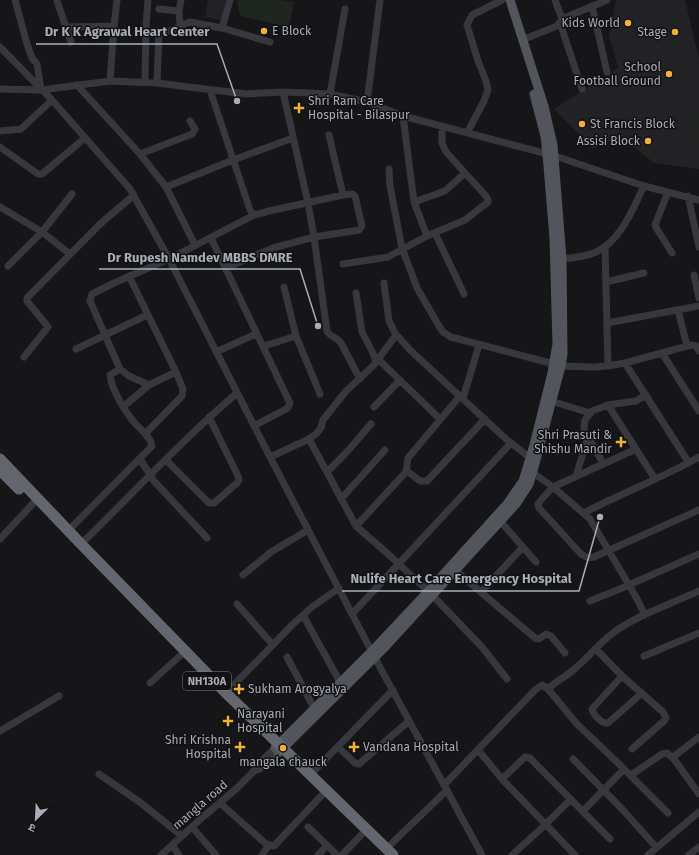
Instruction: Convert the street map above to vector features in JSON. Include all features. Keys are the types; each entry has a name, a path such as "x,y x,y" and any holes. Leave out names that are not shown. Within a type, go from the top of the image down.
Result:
{"highway":[{"name":"NH130A","path":"0,459 36,501 151,621 226,693 322,795 388,853"},
{"name":"NH130A","path":"0,470 68,531 181,655 278,749 310,775 366,834"}],"main road":[{"path":"503,0 537,103 551,155 562,259 563,344 533,460"},
{"path":"430,593 456,571 501,522 524,494 551,401 558,365 551,155 552,137 544,106 510,0"},
{"path":"278,749 373,654 430,593 514,495 530,470"},
{"path":"278,749 314,708 340,682 373,654"}],"street":[{"path":"15,0 27,44 32,58 37,64 41,90"},
{"path":"110,81 114,26 118,0"},
{"path":"145,82 148,0"},
{"path":"180,26 179,11 181,0"},
{"path":"222,28 230,0"},
{"path":"366,102 380,0"},
{"path":"467,133 484,101 488,90 467,25 472,15 503,0"},
{"path":"555,0 582,89"},
{"path":"522,40 557,26 561,21 607,0"},
{"path":"57,1 71,42"},
{"path":"592,6 607,72"},
{"path":"159,9 179,11"},
{"path":"330,94 345,9"},
{"path":"157,83 159,33 173,30 190,22 222,28 270,42"},
{"path":"66,27 114,26"},
{"path":"0,47 52,100 134,195 169,259 373,654 482,855"},
{"path":"0,89 41,90 110,81 157,83 246,94 283,92 330,94 366,102 403,116 442,127 551,155 644,186 699,200"},
{"path":"77,85 140,154 166,187 196,245"},
{"path":"210,90 245,191 250,210 254,215"},
{"path":"283,92 308,203 327,331 330,335 341,342 360,380"},
{"path":"0,131 21,129 52,100"},
{"path":"403,116 414,202 427,236"},
{"path":"140,154 192,134 194,129 190,120"},
{"path":"343,264 382,259 392,255 402,248 427,236 465,220 488,202 486,196 443,148 441,139 442,127"},
{"path":"329,135 343,195"},
{"path":"0,147 38,174 42,174 85,138"},
{"path":"166,187 293,138"},
{"path":"389,169 390,186 402,248 417,288 438,326 447,335 558,365 593,367 608,366 694,345 699,351"},
{"path":"414,202 444,191 466,173"},
{"path":"562,259 590,255 605,247 624,226 644,186"},
{"path":"668,192 656,225 672,253"},
{"path":"8,266 42,232 72,194"},
{"path":"149,385 129,376 120,368 90,301 92,294 169,259 254,215 343,195 352,194 355,196 362,226 359,230 314,237 273,248 226,268"},
{"path":"24,357 48,327 27,301 27,298 100,224 134,195"},
{"path":"688,196 699,247"},
{"path":"0,207 42,232 70,254"},
{"path":"434,233 464,294"},
{"path":"211,238 256,334 264,346 290,405 254,426"},
{"path":"605,247 608,366"},
{"path":"606,282 644,273"},
{"path":"694,275 699,298"},
{"path":"130,276 147,315 176,372 183,390 183,395 145,434"},
{"path":"384,283 389,321 396,335 485,420 533,460"},
{"path":"284,287 296,336 320,394"},
{"path":"356,293 362,332 377,360 440,419"},
{"path":"607,323 699,306"},
{"path":"678,310 687,346"},
{"path":"76,349 147,315"},
{"path":"216,352 256,334"},
{"path":"270,457 310,439 319,431 323,420 346,391 360,380 396,335"},
{"path":"264,346 296,336"},
{"path":"356,526 407,471 408,458 440,419 461,397 480,345"},
{"path":"662,353 699,411"},
{"path":"625,363 689,463"},
{"path":"68,531 152,446 152,443 145,434 132,421 112,384 110,377 111,374 120,368"},
{"path":"124,406 149,385 176,372"},
{"path":"374,407 400,380"},
{"path":"81,544 209,418 237,393"},
{"path":"604,463 588,437 584,427 585,420 590,413 600,407 636,401 646,395"},
{"path":"551,401 590,413"},
{"path":"608,405 655,479"},
{"path":"166,460 209,503 214,503 237,483 238,476 209,418"},
{"path":"407,471 420,481 427,481 485,420"},
{"path":"327,472 371,424"},
{"path":"576,476 588,437"},
{"path":"310,439 356,526 430,593 482,647 507,678"},
{"path":"352,614 511,443"},
{"path":"636,449 553,487 538,503 541,511 583,556 591,558 609,551 699,510"},
{"path":"341,499 385,450"},
{"path":"584,513 699,457"},
{"path":"140,459 150,476 206,538"},
{"path":"530,470 584,513 594,524 645,615"},
{"path":"0,539 36,501"},
{"path":"501,522 536,562"},
{"path":"243,575 271,552 308,530"},
{"path":"481,592 523,547"},
{"path":"590,601 699,554"},
{"path":"456,571 535,638 539,638 546,634 550,635 565,652"},
{"path":"226,693 303,615 339,588"},
{"path":"548,689 557,680 572,671 601,643 617,631 645,615 699,591"},
{"path":"237,604 273,645"},
{"path":"303,615 340,682"},
{"path":"644,656 699,633"},
{"path":"596,649 622,676 663,712 666,718 632,749"},
{"path":"150,683 181,655"},
{"path":"287,657 314,708"},
{"path":"622,676 592,708 592,712 603,723 608,723 642,694"},
{"path":"388,853 478,750 538,687 543,686 548,689 577,724 631,775 668,813"},
{"path":"310,775 393,690"},
{"path":"0,730 59,696"},
{"path":"338,747 355,763 359,764 409,721"},
{"path":"673,757 699,737"},
{"name":"mangla road","path":"161,855 236,789 254,771 260,769 278,749"},
{"path":"478,750 502,779 575,855"},
{"path":"631,775 662,754 667,754 673,757 699,794"},
{"path":"502,779 525,757 528,757 610,839"},
{"path":"573,760 656,847"},
{"path":"583,811 624,769"},
{"path":"99,774 141,803 182,836"},
{"path":"220,803 269,846 274,846 322,795"},
{"path":"512,855 545,825 570,799"},
{"path":"648,855 699,812"},
{"path":"192,827 216,855"},
{"path":"308,827 337,855"},
{"path":"342,855 366,834"},
{"path":"172,845 179,855"},
{"path":"318,855 327,845"},
{"path":"262,855 269,846"},
{"path":"689,855 699,847"}],"shaded area":[{"path":"208,0 226,0 222,20 205,17"},
{"path":"282,0 294,2 289,27 240,16 237,1"},
{"path":"616,0 685,0 699,59 699,169 654,163 620,136 594,149 554,109 618,68 609,36"},
{"path":"697,113 699,131 692,132 688,115"}],"place":[{"name":"Kids World","path":"628,23"},
{"name":"E Block","path":"264,31"},
{"name":"Stage","path":"675,32"},
{"name":"School Football Ground","path":"669,74"},
{"name":"Dr K K Agrawal Heart Center","path":"237,101"},
{"name":"Shri Ram Care Hospital - Bilaspur","path":"299,108"},
{"name":"St Francis Block","path":"582,124"},
{"name":"Assisi Block","path":"648,141"},
{"name":"Dr Rupesh Namdev MBBS DMRE","path":"318,326"},
{"name":"Shri Prasuti & Shishu Mandir","path":"621,442"},
{"name":"Nulife Heart Care Emergency Hospital","path":"600,517"},
{"name":"Sukham Arogyalya","path":"239,689"},
{"name":"Narayani Hospital","path":"228,721"},
{"name":"Shri Krishna Hospital","path":"240,747"},
{"name":"Vandana Hospital","path":"354,747"},
{"name":"mangala chauck","path":"283,748"}]}
